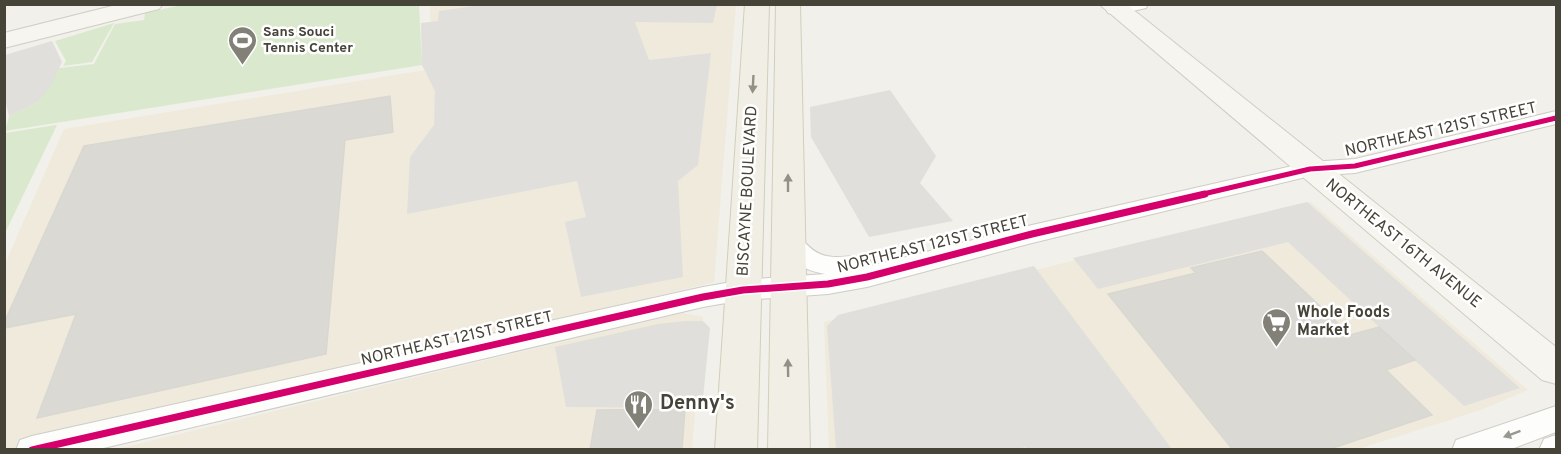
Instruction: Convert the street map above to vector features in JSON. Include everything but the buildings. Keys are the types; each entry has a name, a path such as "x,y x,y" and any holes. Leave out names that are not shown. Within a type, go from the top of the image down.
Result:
{"main road":[{"name":"BISCAYNE BOULEVARD","path":"736,450 757,4"},
{"path":"788,4 789,450"},
{"path":"756,33 774,49 789,71"}],"street":[{"path":"4,27 90,4"},
{"path":"4,41 151,4"},
{"name":"NORTHEAST 16TH AVENUE","path":"1122,6 1310,169 1557,369"},
{"name":"NORTHEAST 121ST STREET","path":"32,450 703,297 788,285 828,284 867,277 1032,234 1310,169 1355,166 1557,118"},
{"name":"NORTHEAST 121ST STREET","path":"788,241 805,258 823,266 847,266 894,257 930,261"},
{"path":"1468,450 1557,419"}],"shaded area":[{"path":"450,4 736,5 714,282 28,449 5,450 5,264 64,129 432,69 430,7"},
{"path":"481,5 717,5 713,23 635,22 649,60 711,53 698,165 678,181 683,277 581,297 565,222 586,217 577,181 407,214 410,157 434,125 435,91 422,65 421,23 438,21 439,11"},
{"path":"52,41 62,62 52,84 38,102 9,116 5,100 5,55"},
{"path":"890,90 936,156 920,183 953,221 869,237 811,137 810,107"},
{"path":"1307,202 1520,388 1464,406 1288,242 1098,289 1073,258"},
{"path":"1311,202 1528,390 1481,410 1358,449 829,449 824,322"},
{"path":"1034,266 1172,449 1027,450 1025,447 1015,450 836,449 827,326 838,315"},
{"path":"682,313 703,317 692,449 113,450"},
{"path":"703,321 710,328 702,408 566,407 555,347 658,324"}],"green space":[{"name":"Sans Souci Tennis Center","path":"187,4 419,5 422,65 5,131 9,116 38,102 59,68 94,64 115,24 144,20 145,13"},
{"path":"114,23 92,62 63,66 66,61 55,41"},
{"path":"57,125 5,233 5,133"}],"cycle path":[{"path":"32,450 703,297 743,290 828,284 867,277 1032,234 1310,169 1355,166 1556,118"}],"place":[{"name":"Sans Souci Tennis Center","path":"242,66"},
{"name":"Whole Foods Market","path":"1276,348"},
{"name":"Denny's","path":"639,430"}]}
